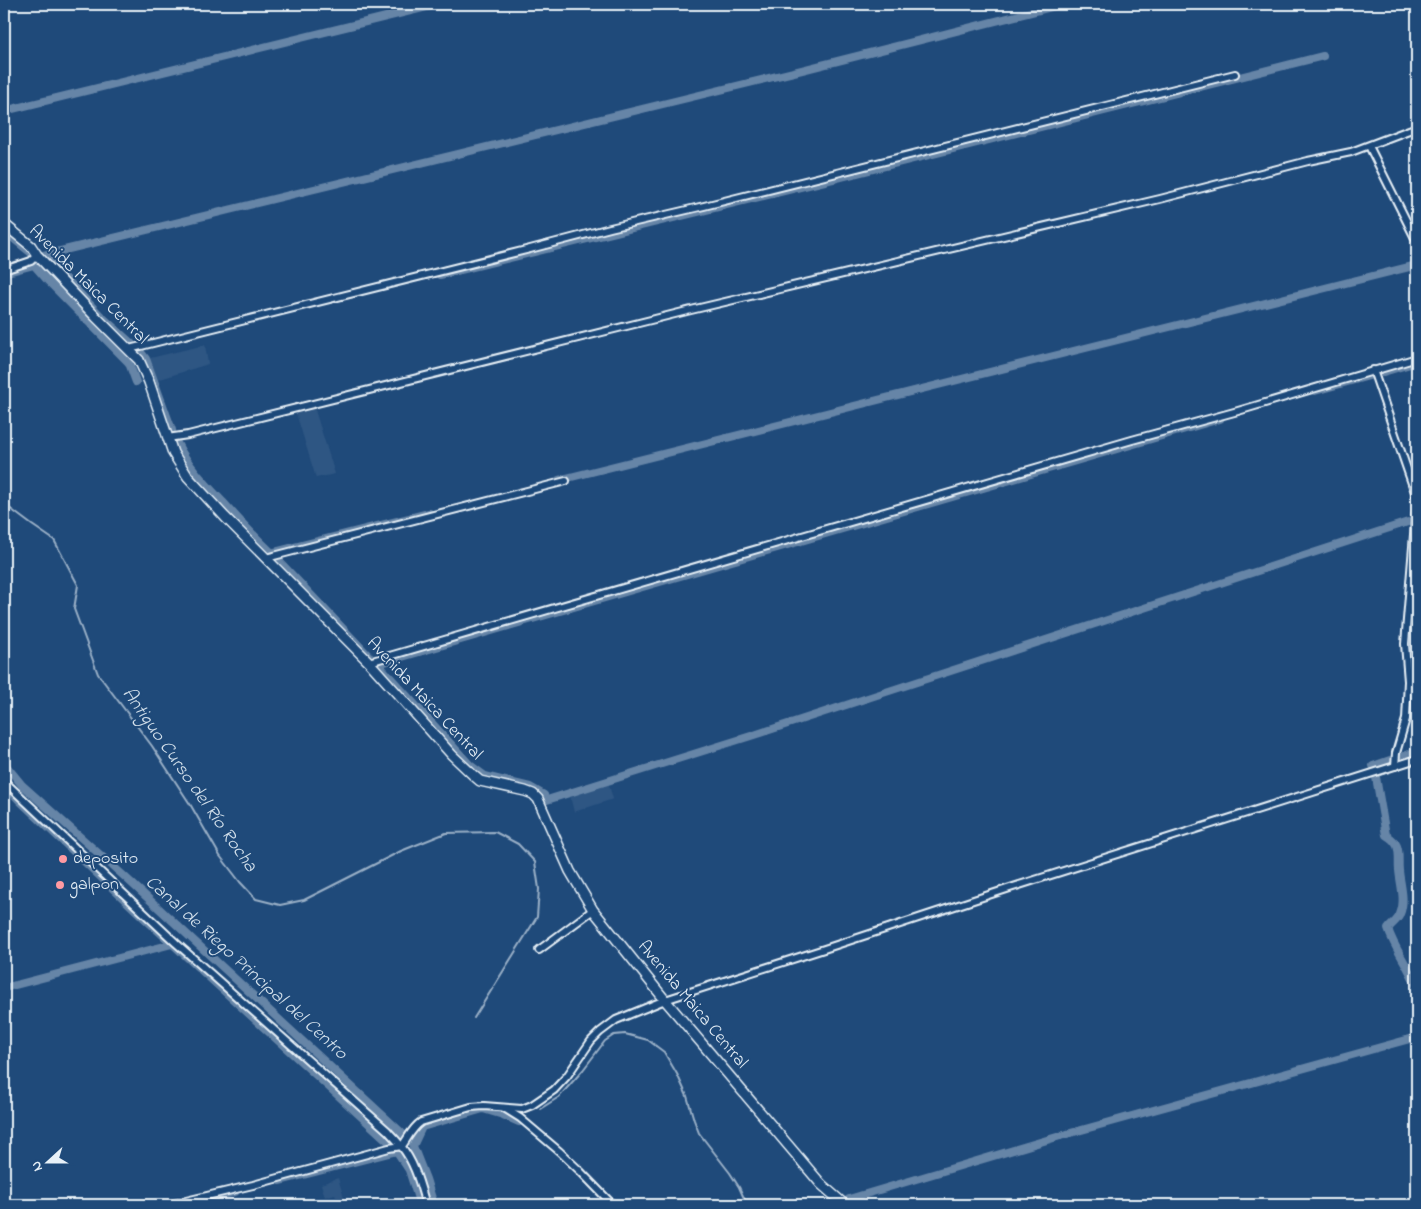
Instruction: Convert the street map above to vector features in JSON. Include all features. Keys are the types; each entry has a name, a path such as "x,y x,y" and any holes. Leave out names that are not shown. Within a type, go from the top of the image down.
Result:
{"street":[{"path":"129,349 1235,74"},
{"path":"167,438 188,435 682,312 1351,152 1417,127"},
{"path":"1370,146 1417,242"},
{"name":"Avenida Maica Central","path":"4,224 31,246 37,255 139,360 173,453 188,477 369,662 452,755 473,775 480,781 525,791 533,794 538,799 570,871 593,910 665,1000 821,1184 845,1205"},
{"path":"4,270 31,261 37,255"},
{"path":"369,662 1417,358"},
{"path":"1373,370 1417,498 1405,644 1408,681 1406,719 1396,753 1395,766"},
{"path":"266,558 566,482"},
{"path":"169,1205 402,1146 414,1127 421,1122 471,1107 484,1106 522,1109 532,1105 554,1090 567,1076 583,1051 600,1032 616,1020 665,1000 993,893 1417,759"},
{"path":"4,781 176,943 388,1131 402,1146 411,1161 426,1205"},
{"path":"539,950 593,910"},
{"path":"502,1108 520,1118 559,1151 613,1205"}],"shaded area":[{"path":"205,345 208,364 154,381 146,359"},
{"path":"314,407 335,474 316,478 296,413"},
{"path":"608,782 613,799 574,812 570,796"},
{"path":"338,1178 344,1198 337,1200 335,1194 325,1197 321,1184"}],"waterway":[{"path":"4,111 439,4"},
{"path":"44,255 802,70 1063,4"},
{"path":"440,275 1323,56"},
{"path":"4,231 31,253"},
{"path":"44,255 100,315 131,343"},
{"path":"4,273 34,265 129,363 136,382"},
{"path":"559,480 1417,265"},
{"path":"140,351 146,359 172,430"},
{"path":"1380,373 1417,362"},
{"path":"1315,391 1369,376"},
{"path":"544,795 530,787 485,776 470,765 378,664 1220,419"},
{"path":"177,443 187,460 204,481 272,553"},
{"name":"Antiguo Curso del Río Rocha","path":"4,504 54,540 78,585 74,609 98,674 152,746 190,804 220,856 256,899 280,905 304,900 401,851 446,833 495,832 518,844 535,862 539,889 537,917 474,1018"},
{"path":"271,553 429,513"},
{"path":"547,800 754,735 1408,522"},
{"path":"278,560 369,656"},
{"path":"1402,757 1417,751"},
{"path":"1373,766 1390,760"},
{"name":"Canal de Riego Principal del Centro","path":"4,763 22,785 125,877 403,1134"},
{"path":"1376,777 1386,835 1394,841 1398,849 1403,898 1399,916 1388,929 1417,988"},
{"path":"5,785 142,916 389,1142"},
{"path":"4,988 172,944"},
{"name":"Antiguo Curso del Río Rocha","path":"540,1109 559,1097 605,1041 614,1035 625,1034 648,1040 664,1052 687,1096 699,1133 730,1173 747,1205"},
{"path":"849,1199 1067,1134 1417,1037"},
{"path":"434,1205 413,1146 422,1127 483,1109 519,1122"},
{"path":"396,1150 409,1170 420,1205"},
{"path":"280,1181 397,1151"},
{"path":"185,1205 235,1192"}],"place":[{"name":"deposito","path":"63,859"},
{"name":"galpon","path":"60,885"}]}
